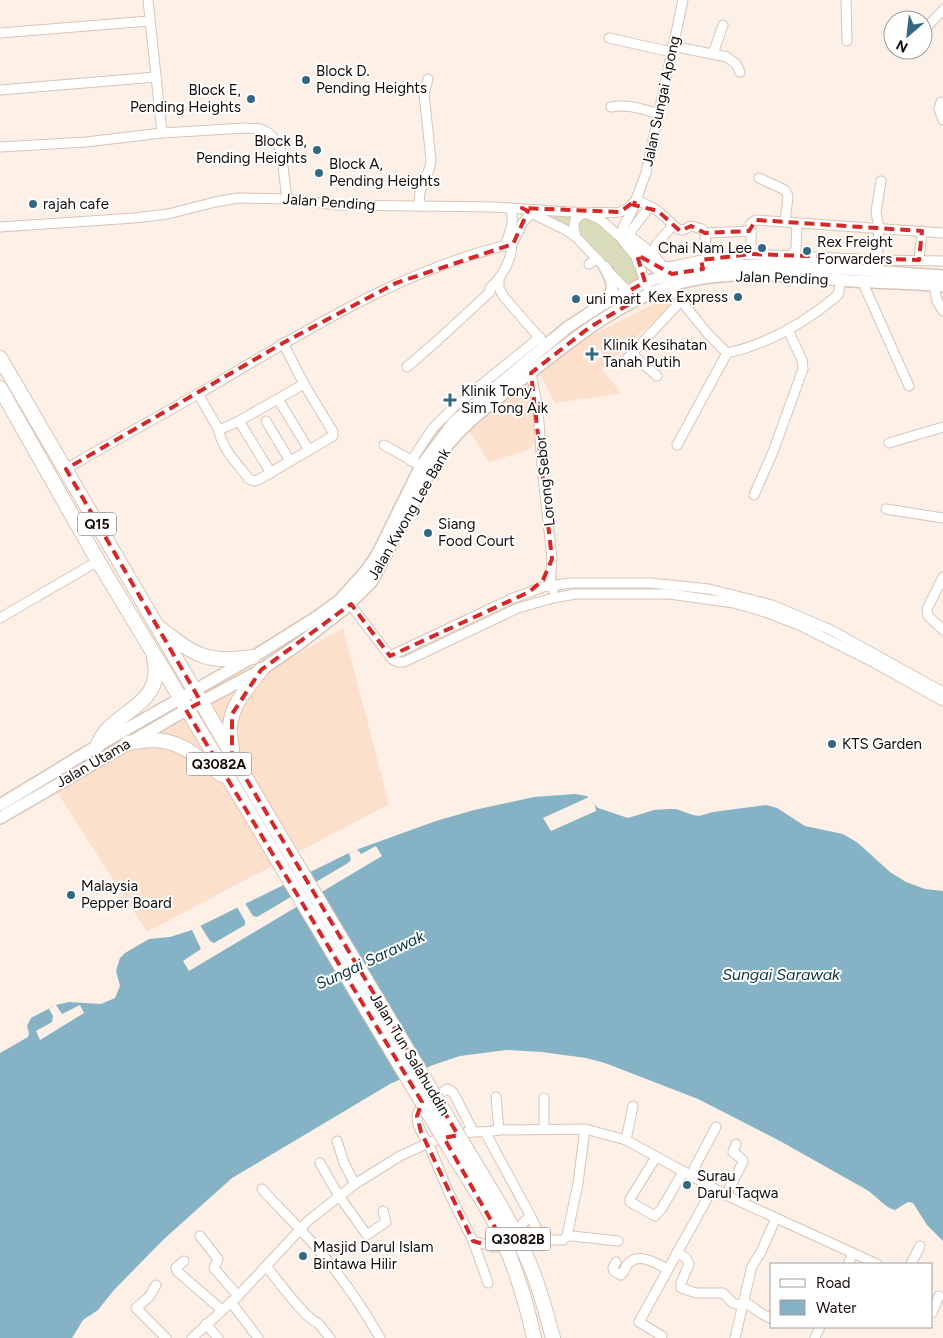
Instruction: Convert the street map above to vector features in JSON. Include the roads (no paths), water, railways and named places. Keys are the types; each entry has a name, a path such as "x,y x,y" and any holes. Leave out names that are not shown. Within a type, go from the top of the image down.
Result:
{"highway":[{"name":"Q15","path":"0,358 197,696"},
{"name":"Q15","path":"0,388 98,561 183,704"},
{"path":"155,624 186,649 204,657 231,659 253,656"},
{"path":"97,746 107,730 142,702 150,691 156,671 151,650"},
{"path":"232,755 230,728 232,714 238,701 261,670"},
{"name":"Jalan Tun Salahuddin","path":"197,696 264,809 459,1151 505,1245 518,1279 534,1338"},
{"name":"Jalan Tun Salahuddin","path":"183,704 459,1151 515,1234 544,1302 553,1338"},
{"path":"128,743 150,740 174,743 191,751 229,779"}],"main road":[{"path":"625,237 662,272 672,274"},
{"name":"Jalan Pending","path":"633,296 645,282 704,263 748,258 878,266 943,276"},
{"path":"600,306 612,294 613,289 613,280 601,263"},
{"name":"Jalan Pending","path":"633,296 649,294 669,286 719,276 759,275 939,285"},
{"name":"Jalan Kwong Lee Bank","path":"197,696 253,656 317,617 340,600 358,582 376,555 416,463 454,422 543,341 568,328 600,306 633,296"},
{"name":"Jalan Kwong Lee Bank","path":"197,696 261,670 299,644 350,604 372,581 442,450 460,430 590,326 633,296"},
{"path":"183,704 197,696"},
{"name":"Jalan Utama","path":"0,818 128,743 183,704"},
{"name":"Jalan Utama","path":"0,805 97,746 183,704"}],"street":[{"path":"148,0 162,134"},
{"name":"Jalan Sungai Apong","path":"625,237 646,173 683,0"},
{"path":"846,0 847,41"},
{"path":"933,20 943,10"},
{"path":"0,33 150,21"},
{"path":"713,54 723,25"},
{"path":"609,38 727,57 736,64 740,72"},
{"path":"0,90 156,77"},
{"path":"419,206 420,192 430,168 431,159 424,94 428,78"},
{"path":"941,102 939,109 943,120"},
{"path":"611,107 623,105 659,114"},
{"path":"0,147 86,142 245,128 261,129 270,134 281,151 287,199"},
{"path":"759,178 785,190 788,196 785,222"},
{"path":"880,180 876,212 879,228 878,266 919,260 943,261"},
{"name":"Jalan Pending","path":"0,227 159,215 238,198 287,199 338,204 522,208 548,220 576,237 633,296"},
{"path":"522,208 586,213 620,212 628,208 636,200 658,211 678,229 683,230 690,226 702,229 705,233 704,263 668,267 662,265 653,254 601,220 586,213"},
{"path":"625,237 649,207"},
{"path":"510,208 513,213 509,245 512,250 499,280 499,288 504,297 543,341"},
{"path":"66,469 283,343 400,281 453,261 509,245 532,213"},
{"path":"576,237 575,220 586,213"},
{"path":"748,258 751,223 756,220 943,232"},
{"path":"791,260 796,250 797,224"},
{"path":"653,254 656,245 673,225"},
{"path":"705,233 750,231"},
{"path":"919,260 922,231"},
{"path":"625,237 636,257 649,294"},
{"path":"589,264 601,263"},
{"path":"406,367 490,292 490,288 499,280"},
{"path":"676,445 727,353 742,349 801,323 838,295 841,280"},
{"path":"862,281 909,386"},
{"path":"939,285 940,302 943,311"},
{"path":"669,286 708,334 727,353"},
{"path":"490,292 504,297"},
{"path":"623,363 681,301"},
{"path":"754,495 773,452 803,369 802,360 788,330"},
{"path":"198,394 219,430 220,438 249,479 258,480 290,462 334,435 304,384 283,343"},
{"path":"632,354 658,376"},
{"name":"Lorong Sebor","path":"531,372 538,409 552,559"},
{"path":"219,430 239,421 304,384"},
{"path":"278,399 309,450"},
{"path":"239,421 271,473"},
{"path":"266,421 290,462"},
{"path":"889,443 943,427"},
{"path":"384,445 416,463"},
{"path":"886,509 943,518"},
{"path":"552,559 560,578 570,583"},
{"path":"552,559 550,585 555,592 570,595"},
{"path":"529,592 543,580 552,559"},
{"path":"0,618 98,561"},
{"path":"943,577 927,609 928,616 943,630"},
{"path":"390,656 529,592 550,585 613,582 669,585 709,589 748,598 789,611 831,630 943,692"},
{"path":"350,604 390,656 398,662 404,662 518,608 570,595 632,592 710,599 760,611 799,624 943,701"},
{"path":"473,1131 454,1094 447,1089 420,1108 417,1116 421,1132 428,1143 449,1193 473,1241 488,1283"},
{"path":"496,1097 499,1130"},
{"path":"544,1098 544,1128"},
{"path":"626,1140 633,1106"},
{"path":"656,1157 630,1199 630,1202 655,1216 687,1174 716,1127"},
{"path":"192,1338 235,1299 299,1228 355,1184 400,1156 428,1143 473,1131 485,1132 544,1128 585,1129 626,1140 726,1195 875,1263"},
{"path":"485,1132 542,1240 564,1240 567,1236 578,1183 585,1129"},
{"path":"337,1140 344,1163 355,1184"},
{"path":"726,1195 743,1162 733,1152 736,1144"},
{"path":"320,1163 339,1196 367,1234 386,1222 383,1212"},
{"path":"662,1336 639,1322 714,1188"},
{"path":"262,1189 299,1228 364,1310 380,1338"},
{"path":"515,1234 530,1215"},
{"path":"735,1338 752,1266 761,1252 776,1218"},
{"path":"200,1236 218,1258 214,1268 258,1338"},
{"path":"567,1236 618,1241"},
{"path":"473,1241 494,1247 505,1245"},
{"path":"912,1263 920,1246"},
{"path":"677,1252 689,1260 681,1288 696,1293 714,1292 723,1294 733,1303 744,1304 770,1318"},
{"path":"848,1263 853,1253"},
{"path":"616,1262 613,1268 614,1271 621,1275 627,1265 636,1258 650,1260 667,1269"},
{"path":"184,1260 176,1268 178,1272 222,1310"},
{"path":"266,1266 304,1313 313,1322 318,1323 330,1338"},
{"path":"156,1286 149,1297 136,1308 166,1338"},
{"path":"933,1310 938,1296"},
{"path":"206,1324 218,1338"}],"water":[{"name":"Sungai Sarawak","path":"575,794 587,796 598,808 628,818 654,810 676,809 699,816 713,812 766,805 777,808 805,826 843,834 858,843 890,872 906,882 925,889 943,891 943,1241 927,1225 913,1203 908,1202 895,1210 892,1209 867,1190 780,1141 698,1099 605,1063 586,1058 542,1052 506,1050 460,1056 433,1065 390,1084 232,1178 164,1239 113,1291 98,1310 83,1320 72,1338 0,1338 0,1053 28,1037 27,1026 31,1018 56,1005 69,1002 101,1004 115,998 120,986 116,971 120,958 125,953 149,939 170,937 192,930 353,851 436,821 474,810 534,797"}],"place":[{"name":"Block D. Pending Heights","path":"306,80"},
{"name":"Block E, Pending Heights","path":"251,99"},
{"name":"Block B, Pending Heights","path":"317,150"},
{"name":"Block A, Pending Heights","path":"319,173"},
{"name":"rajah cafe","path":"33,204"},
{"name":"Chai Nam Lee","path":"762,248"},
{"name":"Rex Freight Forwarders","path":"807,251"},
{"name":"Kex Express","path":"738,297"},
{"name":"uni mart","path":"576,299"},
{"name":"Klinik Kesihatan Tanah Putih","path":"592,354"},
{"name":"Klinik Tony Sim Tong Aik","path":"450,400"},
{"name":"Siang Food Court","path":"428,533"},
{"name":"KTS Garden","path":"832,744"},
{"name":"Malaysia Pepper Board","path":"71,895"},
{"name":"Surau Darul Taqwa","path":"687,1185"},
{"name":"Masjid Darul Islam Bintawa Hilir","path":"303,1256"}]}
